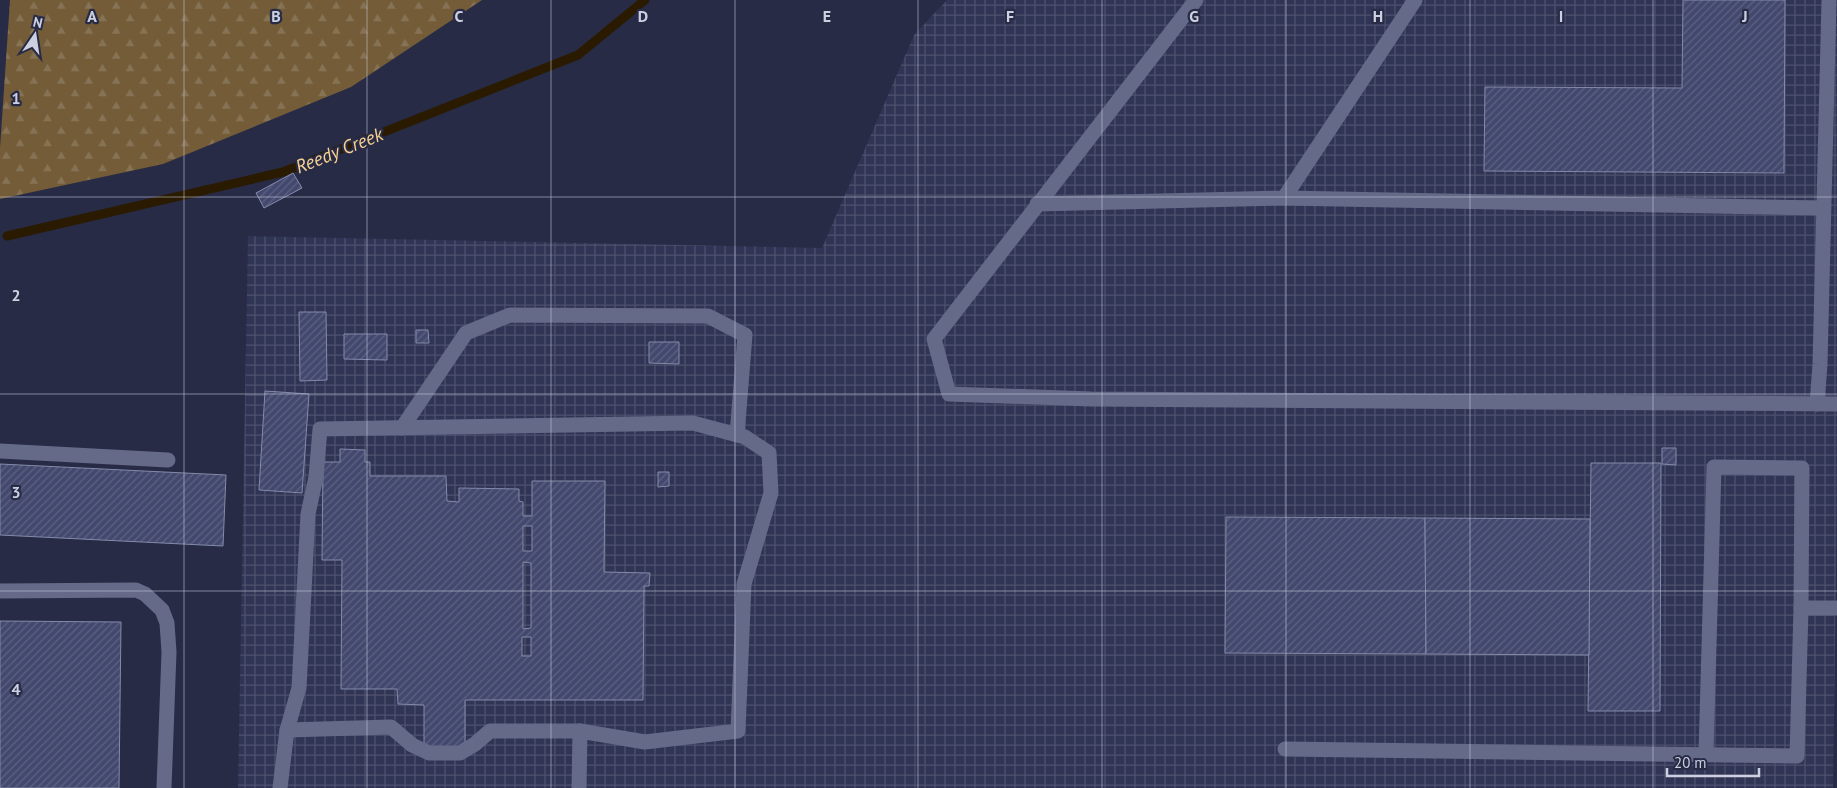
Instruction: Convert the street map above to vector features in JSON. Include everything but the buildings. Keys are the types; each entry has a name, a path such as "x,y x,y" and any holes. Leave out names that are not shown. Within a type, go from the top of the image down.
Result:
{"lane":[{"path":"1196,0 934,339 949,394 1101,399 1837,404"},
{"path":"1284,198 1414,0"},
{"path":"1817,404 1820,364 1829,0"},
{"path":"1037,204 1284,198 1823,208"},
{"path":"402,428 466,334 510,315 708,316 745,335 737,435"},
{"path":"280,788 287,730 299,688 308,514 316,477 320,430 693,423 745,437 769,453 771,493 744,584 738,731 644,742 580,731 490,731 475,744 460,753 429,753 412,745 391,727 287,730"},
{"path":"0,451 168,460"},
{"path":"1285,750 1797,756 1802,468 1714,467 1706,754"},
{"path":"0,591 136,590 145,594 162,610 167,623 169,652 164,788"},
{"path":"1800,608 1837,608"},
{"path":"579,788 580,731"}],"shaded area":[{"path":"947,0 1837,0 1837,510 1833,788 238,788 248,236 822,248 914,35"}],"green space":[{"path":"10,0 482,0 351,87 163,164 0,199 0,148"}],"waterway":[{"name":"Reedy Creek","path":"7,236 283,172 578,55 645,0"}]}
